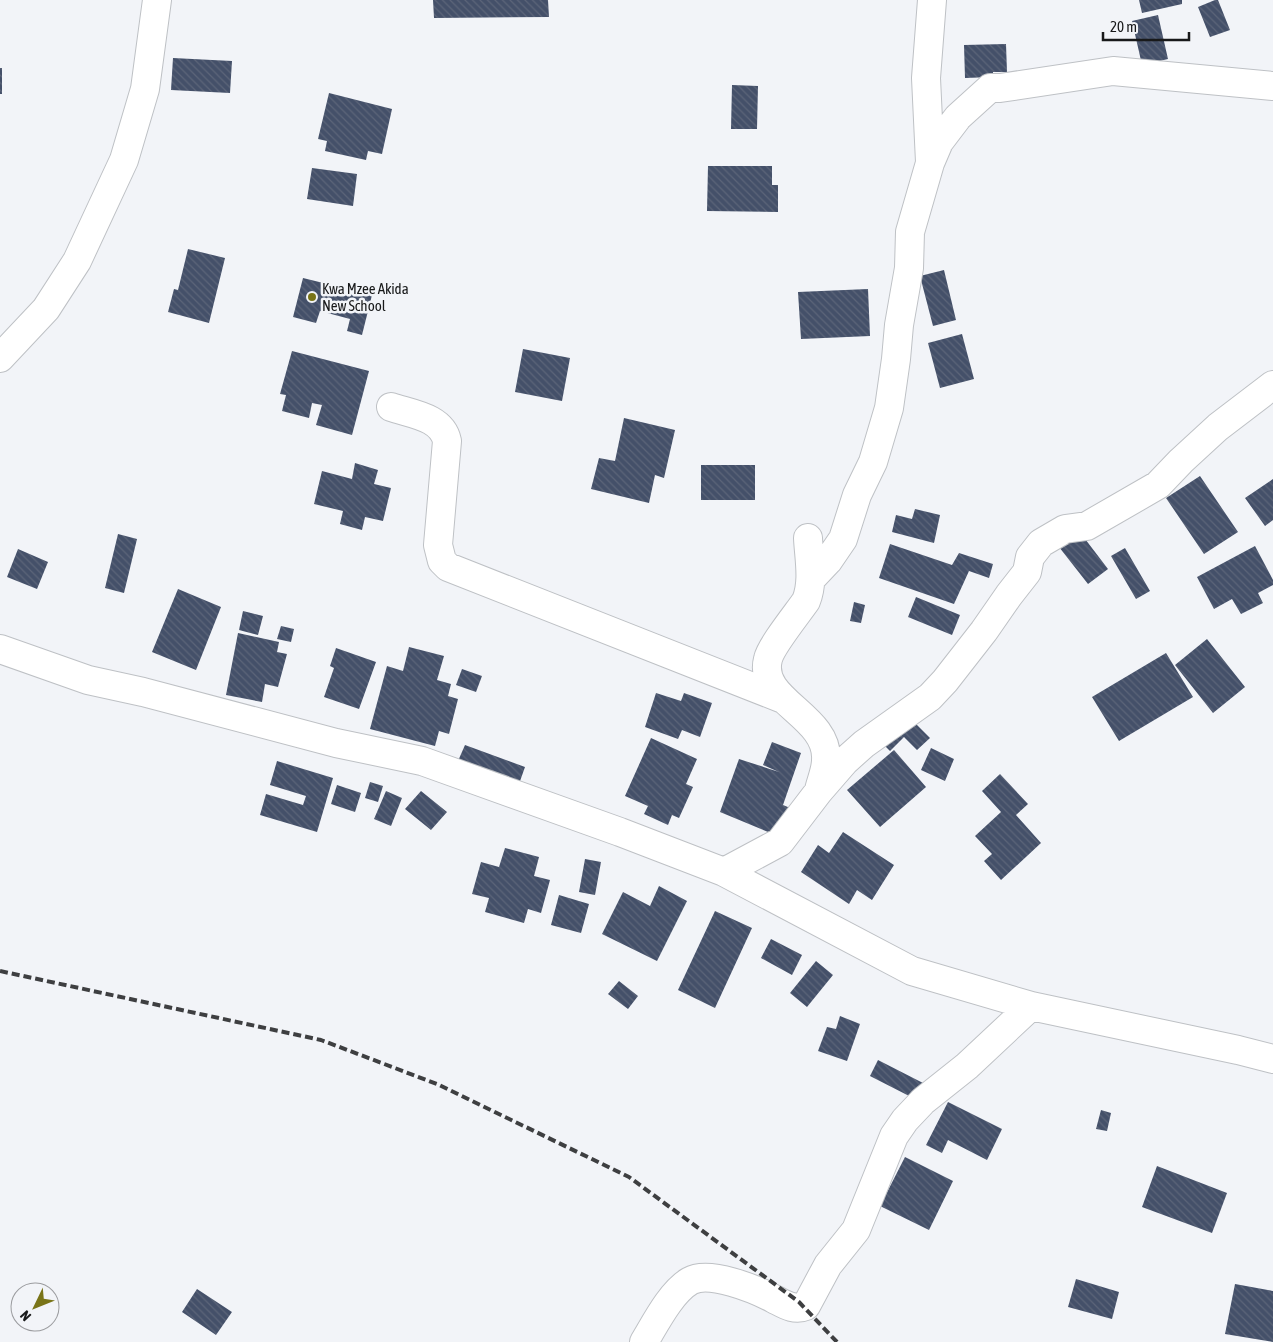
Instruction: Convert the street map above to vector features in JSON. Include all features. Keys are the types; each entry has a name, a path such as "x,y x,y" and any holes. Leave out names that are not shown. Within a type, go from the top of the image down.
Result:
{"street":[{"path":"0,358 46,308 77,261 124,160 145,89 157,0"},
{"path":"930,163 926,78 932,0"},
{"path":"811,578 828,561 843,539 857,495 874,462 889,408 899,325 909,268 910,232 930,163 939,142 958,117 990,88 1113,71 1273,86"},
{"path":"724,872 780,842 845,761 864,744 930,697 946,681 1027,572 1030,557 1041,543 1065,529 1087,526 1158,485 1218,427 1273,385"},
{"path":"391,407 437,423 445,433 447,441 438,545 442,561 448,567 783,699"},
{"path":"808,538 810,591 806,601 768,658 766,676 783,699 818,731 823,742 826,760 819,792"},
{"path":"0,649 88,680 144,692 336,743 422,761 620,832 724,872 912,971 1031,1006 1273,1059"},
{"path":"644,1342 680,1289 689,1281 700,1277 732,1282 788,1306 796,1308 806,1306 828,1265 856,1230 894,1136 905,1120 923,1101 968,1066 1031,1006"}],"building":[{"path":"433,0 548,0 549,17 434,18"},
{"path":"1139,0 1182,0 1182,4 1142,13"},
{"path":"1218,0 1230,30 1210,37 1198,7"},
{"path":"1158,15 1168,59 1142,65 1132,21"},
{"path":"1006,44 1007,72 993,72 993,77 965,78 964,45"},
{"path":"173,58 232,61 230,93 171,90"},
{"path":"0,68 2,68 2,94 0,94"},
{"path":"732,85 758,86 757,129 731,129"},
{"path":"329,93 392,109 382,154 368,151 366,160 325,151 327,141 318,139"},
{"path":"708,166 772,166 772,185 778,185 778,212 707,211"},
{"path":"312,168 357,174 353,206 307,199"},
{"path":"188,249 225,258 209,323 168,312 174,289 178,290"},
{"path":"944,270 956,320 933,326 920,276"},
{"path":"303,278 372,295 362,335 347,331 350,319 320,311 316,323 293,317"},
{"path":"868,289 870,336 801,339 798,292"},
{"path":"962,334 974,379 940,388 928,343"},
{"path":"523,349 570,358 562,401 515,392"},
{"path":"292,351 369,371 352,435 316,425 322,405 312,403 309,418 282,411 286,395 280,394"},
{"path":"624,418 675,430 664,478 655,475 649,503 591,489 599,458 615,461"},
{"path":"355,463 378,470 374,484 391,488 383,521 365,517 362,530 340,524 343,511 314,504 322,471 352,479"},
{"path":"701,465 755,465 755,500 701,500"},
{"path":"1200,476 1238,532 1204,554 1166,498"},
{"path":"1273,479 1273,520 1265,526 1245,498"},
{"path":"915,509 940,515 934,543 892,532 896,515 912,519"},
{"path":"1079,531 1108,569 1088,584 1059,547"},
{"path":"118,534 137,539 124,593 105,588"},
{"path":"890,544 952,565 959,553 993,564 989,578 969,571 954,604 879,578"},
{"path":"1255,546 1273,580 1273,585 1258,593 1263,603 1241,614 1232,599 1214,609 1197,577"},
{"path":"1125,548 1150,591 1136,599 1111,556"},
{"path":"18,549 48,562 37,589 7,577"},
{"path":"178,589 221,607 196,670 152,652"},
{"path":"916,597 960,615 952,635 908,617"},
{"path":"854,602 865,605 861,623 850,621"},
{"path":"243,611 263,616 258,635 239,630"},
{"path":"281,626 294,629 291,642 277,639"},
{"path":"238,633 279,642 277,652 287,654 278,687 265,684 262,702 226,695"},
{"path":"1207,639 1245,687 1213,713 1175,665"},
{"path":"409,647 444,656 437,680 451,684 448,696 458,699 449,734 439,731 435,746 370,729 387,666 403,671"},
{"path":"336,648 376,662 359,709 324,697 334,668 330,666"},
{"path":"1166,653 1193,697 1119,741 1092,697"},
{"path":"462,669 482,676 476,692 456,685"},
{"path":"656,693 681,701 684,693 712,703 700,737 682,730 678,739 645,727"},
{"path":"909,717 930,738 917,750 904,737 890,751 882,743"},
{"path":"651,738 697,759 686,784 693,787 679,818 672,815 668,825 644,814 648,806 625,796"},
{"path":"772,742 801,753 783,805 795,810 773,834 720,812 739,759 779,772 763,765"},
{"path":"465,745 525,767 519,784 458,761"},
{"path":"931,748 954,759 945,781 921,770"},
{"path":"894,750 926,787 880,827 847,790"},
{"path":"277,761 333,778 317,832 260,815 266,794 303,805 306,796 270,785"},
{"path":"1000,774 1028,804 1016,815 1041,843 1001,880 984,861 992,854 975,836 1001,812 982,791"},
{"path":"370,782 383,786 378,802 365,798"},
{"path":"337,785 361,793 355,812 331,804"},
{"path":"386,791 402,798 391,826 374,819"},
{"path":"421,791 447,812 431,830 405,809"},
{"path":"843,832 894,865 872,900 857,890 849,904 801,872 818,845 829,853"},
{"path":"505,848 539,857 534,876 550,880 541,913 528,909 524,923 485,912 489,898 472,894 481,862 499,867"},
{"path":"585,859 601,862 595,895 579,892"},
{"path":"659,886 687,901 657,961 602,934 623,892 650,906"},
{"path":"559,895 589,904 581,933 551,925"},
{"path":"715,911 752,928 715,1008 678,990"},
{"path":"771,939 802,955 792,975 761,958"},
{"path":"816,961 833,975 807,1007 790,993"},
{"path":"619,981 638,996 628,1009 608,994"},
{"path":"840,1016 860,1024 847,1061 818,1051 827,1027 836,1029"},
{"path":"878,1060 923,1083 915,1099 870,1076"},
{"path":"948,1102 1002,1129 987,1160 948,1140 942,1153 926,1145"},
{"path":"1101,1110 1111,1113 1107,1131 1096,1129"},
{"path":"905,1157 953,1181 929,1230 880,1206"},
{"path":"1157,1166 1227,1193 1212,1233 1142,1207"},
{"path":"1076,1279 1119,1292 1112,1319 1068,1307"},
{"path":"1235,1284 1273,1291 1273,1342 1225,1334"},
{"path":"197,1289 232,1312 216,1335 182,1312"}],"railway":[{"path":"0,971 321,1040 437,1084 629,1177 799,1302 837,1342"}],"place":[{"name":"Kwa Mzee Akida New School","path":"312,297"}]}
